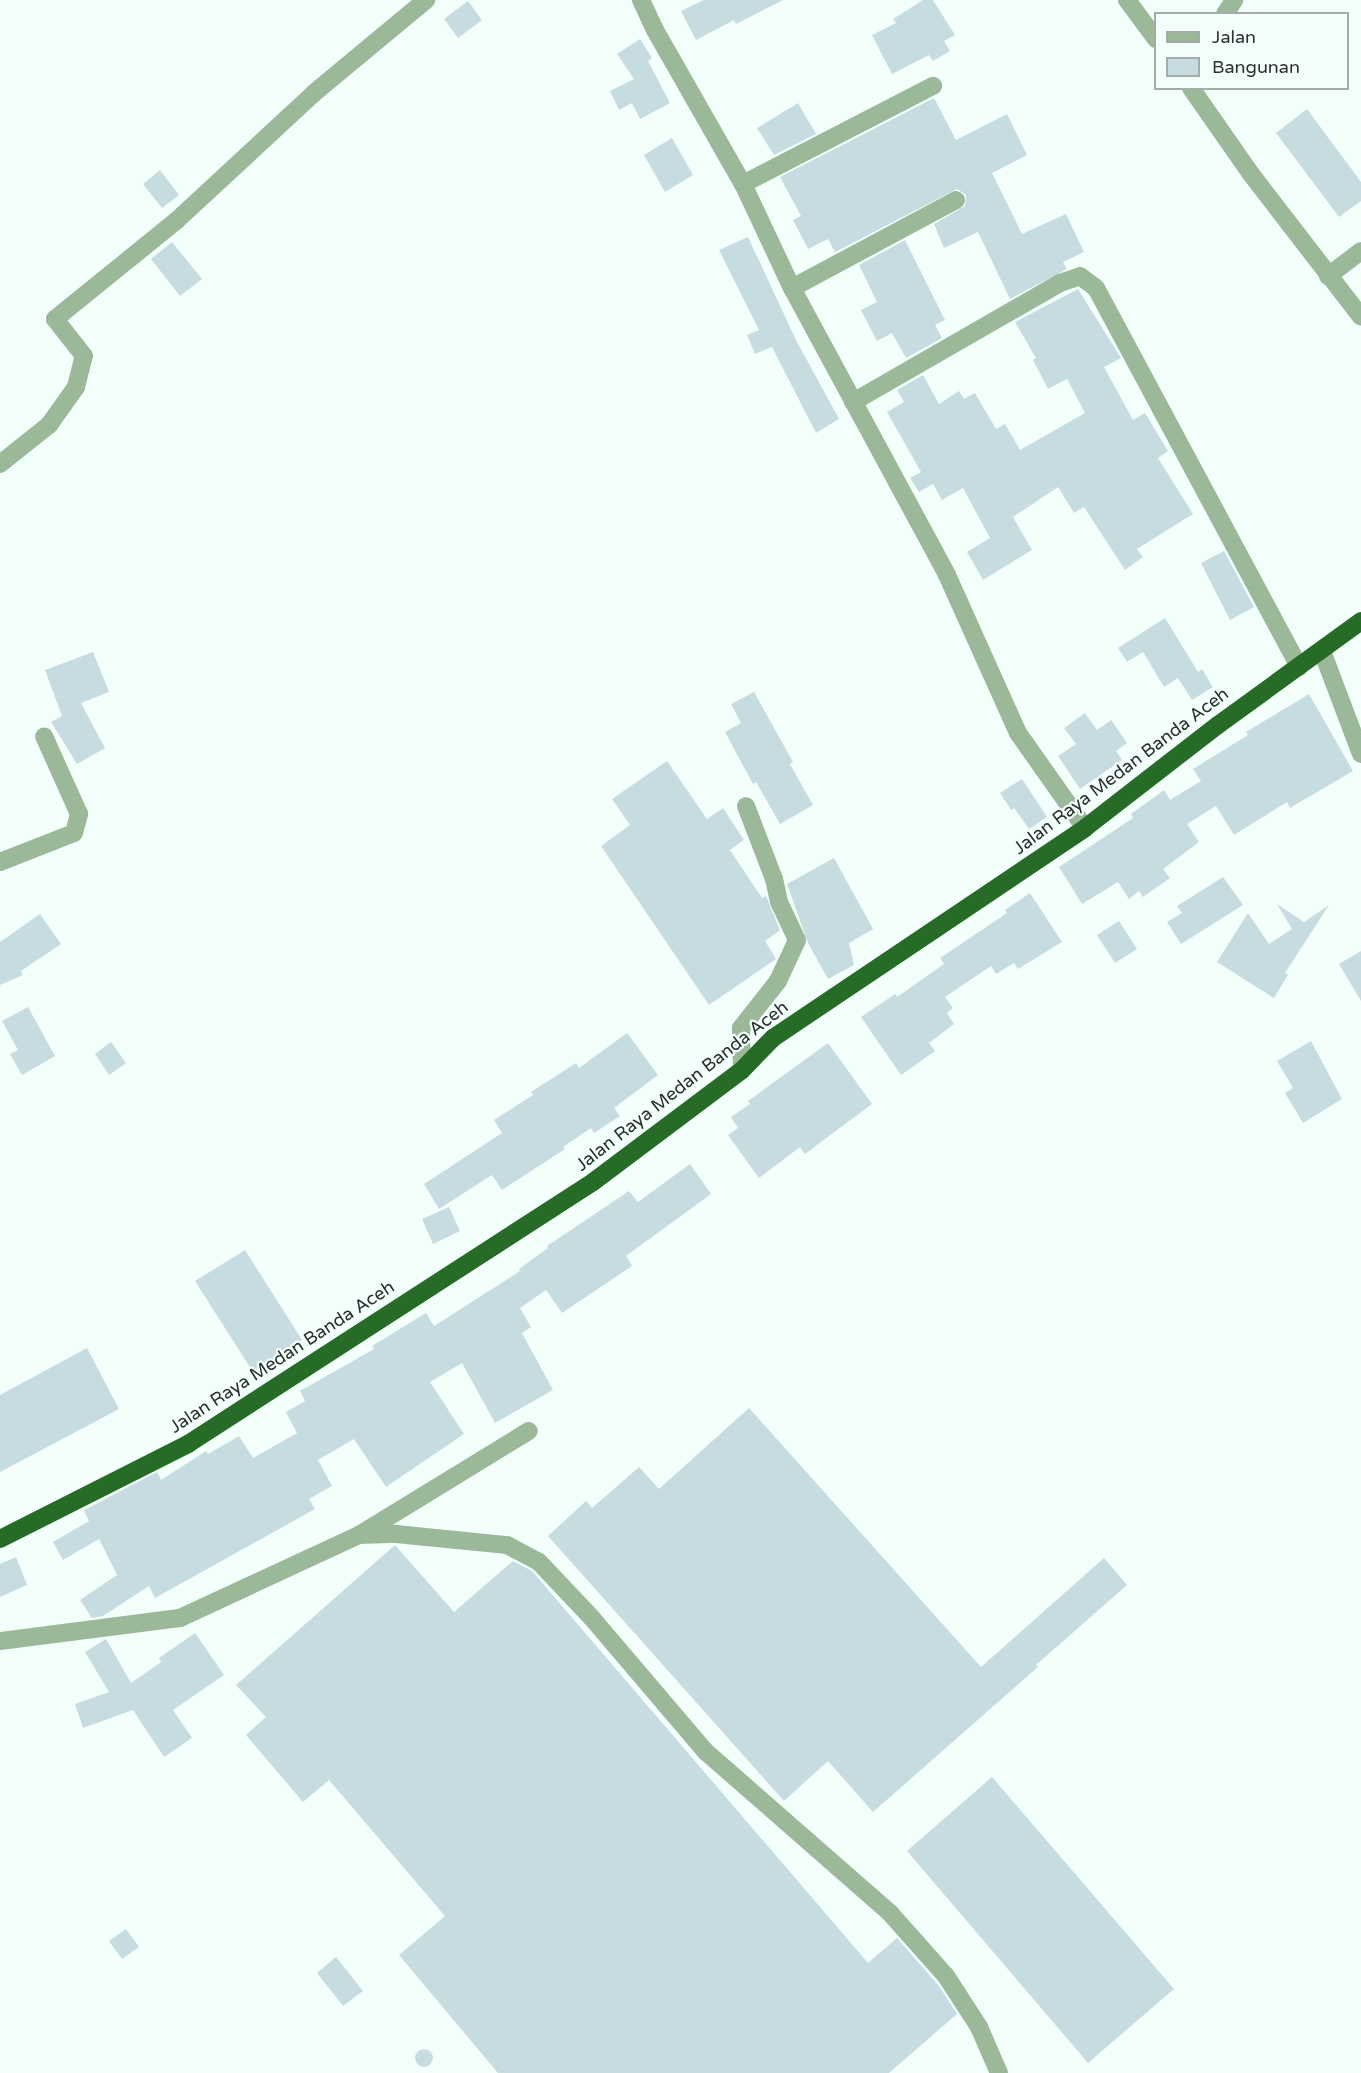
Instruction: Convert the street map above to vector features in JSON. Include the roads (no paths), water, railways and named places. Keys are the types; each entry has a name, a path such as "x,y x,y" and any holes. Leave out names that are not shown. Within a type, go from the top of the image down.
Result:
{"highway":[{"name":"Jalan Raya Medan Banda Aceh","path":"0,1539 188,1444 593,1182 742,1070 773,1038 1085,828 1361,621"}],"street":[{"path":"0,464 49,425 76,387 84,356 55,319 176,221 314,93 426,0"},
{"path":"641,0 655,30 743,184 792,288 947,574 1018,733 1085,828"},
{"path":"1127,0 1154,38"},
{"path":"743,184 933,86"},
{"path":"1192,90 1361,318"},
{"path":"792,288 956,200"},
{"path":"1328,276 1361,251"},
{"path":"853,402 1060,283 1080,276 1096,288 1299,666"},
{"path":"1322,651 1361,754"},
{"path":"0,862 74,833 79,814 44,736"},
{"path":"742,1070 741,1028 778,981 797,940 779,902 774,879 746,806"},
{"path":"0,1641 180,1618 359,1535 529,1431"},
{"path":"359,1535 418,1536 507,1545 539,1562 591,1617 705,1751 890,1913 946,1976 979,2027 999,2073"}]}
